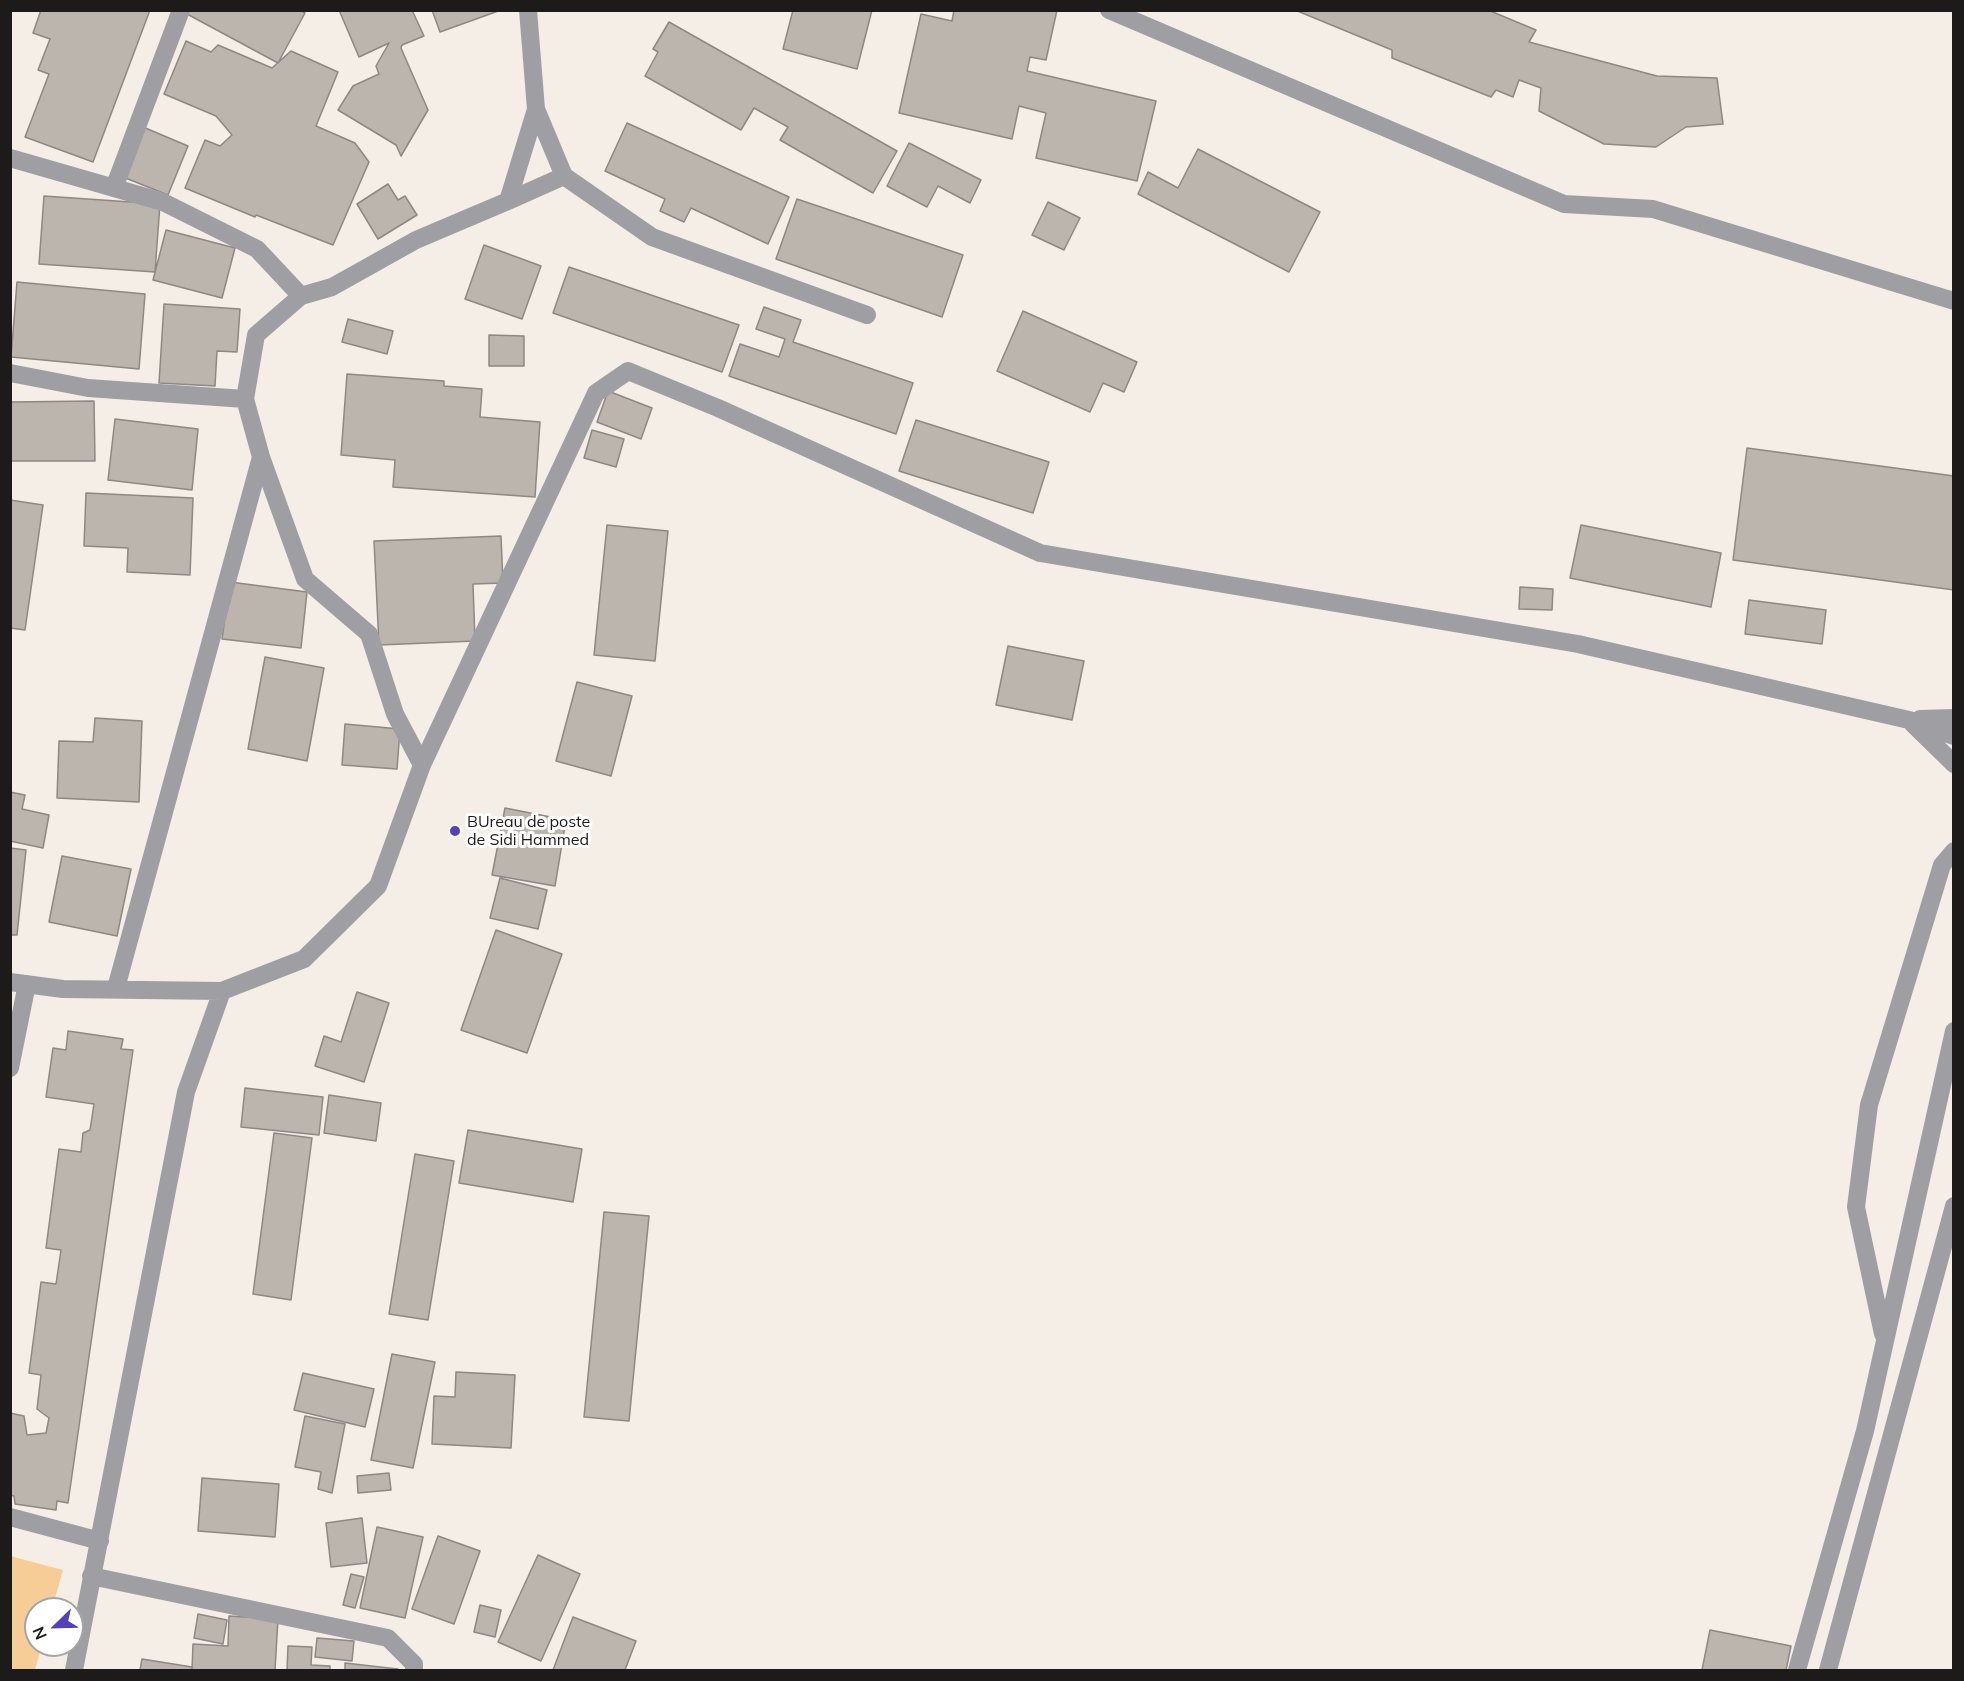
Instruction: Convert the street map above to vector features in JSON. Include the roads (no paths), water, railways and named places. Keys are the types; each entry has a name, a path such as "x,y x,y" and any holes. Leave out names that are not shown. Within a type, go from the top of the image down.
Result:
{"street":[{"path":"114,189 181,10"},
{"path":"528,10 536,110 564,176 652,237 867,315"},
{"path":"1109,10 1564,204 1653,209 1953,301"},
{"path":"508,201 536,110"},
{"path":"10,158 163,202 257,249 301,296"},
{"path":"422,765 395,714 369,634 304,579 261,457 246,399 256,336 301,296 332,287 416,240 564,176"},
{"path":"10,1068 19,983 63,989 222,991 304,959 378,886 422,765 596,393 628,371 718,408 1040,553 1578,644 1909,720 1953,736"},
{"path":"10,373 88,388 246,399"},
{"path":"116,988 261,457"},
{"path":"1909,720 1953,718"},
{"path":"1909,720 1953,764"},
{"path":"1885,1342 1856,1207 1869,1105 1942,865 1953,851"},
{"path":"74,1671 186,1092 222,991"},
{"path":"1797,1671 1865,1431 1953,1031"},
{"path":"1828,1671 1953,1206"},
{"path":"10,1517 100,1540"},
{"path":"91,1576 388,1638 414,1664 414,1671"}],"place":[{"name":"BUreau de poste de Sidi Hammed","path":"455,831"}]}
